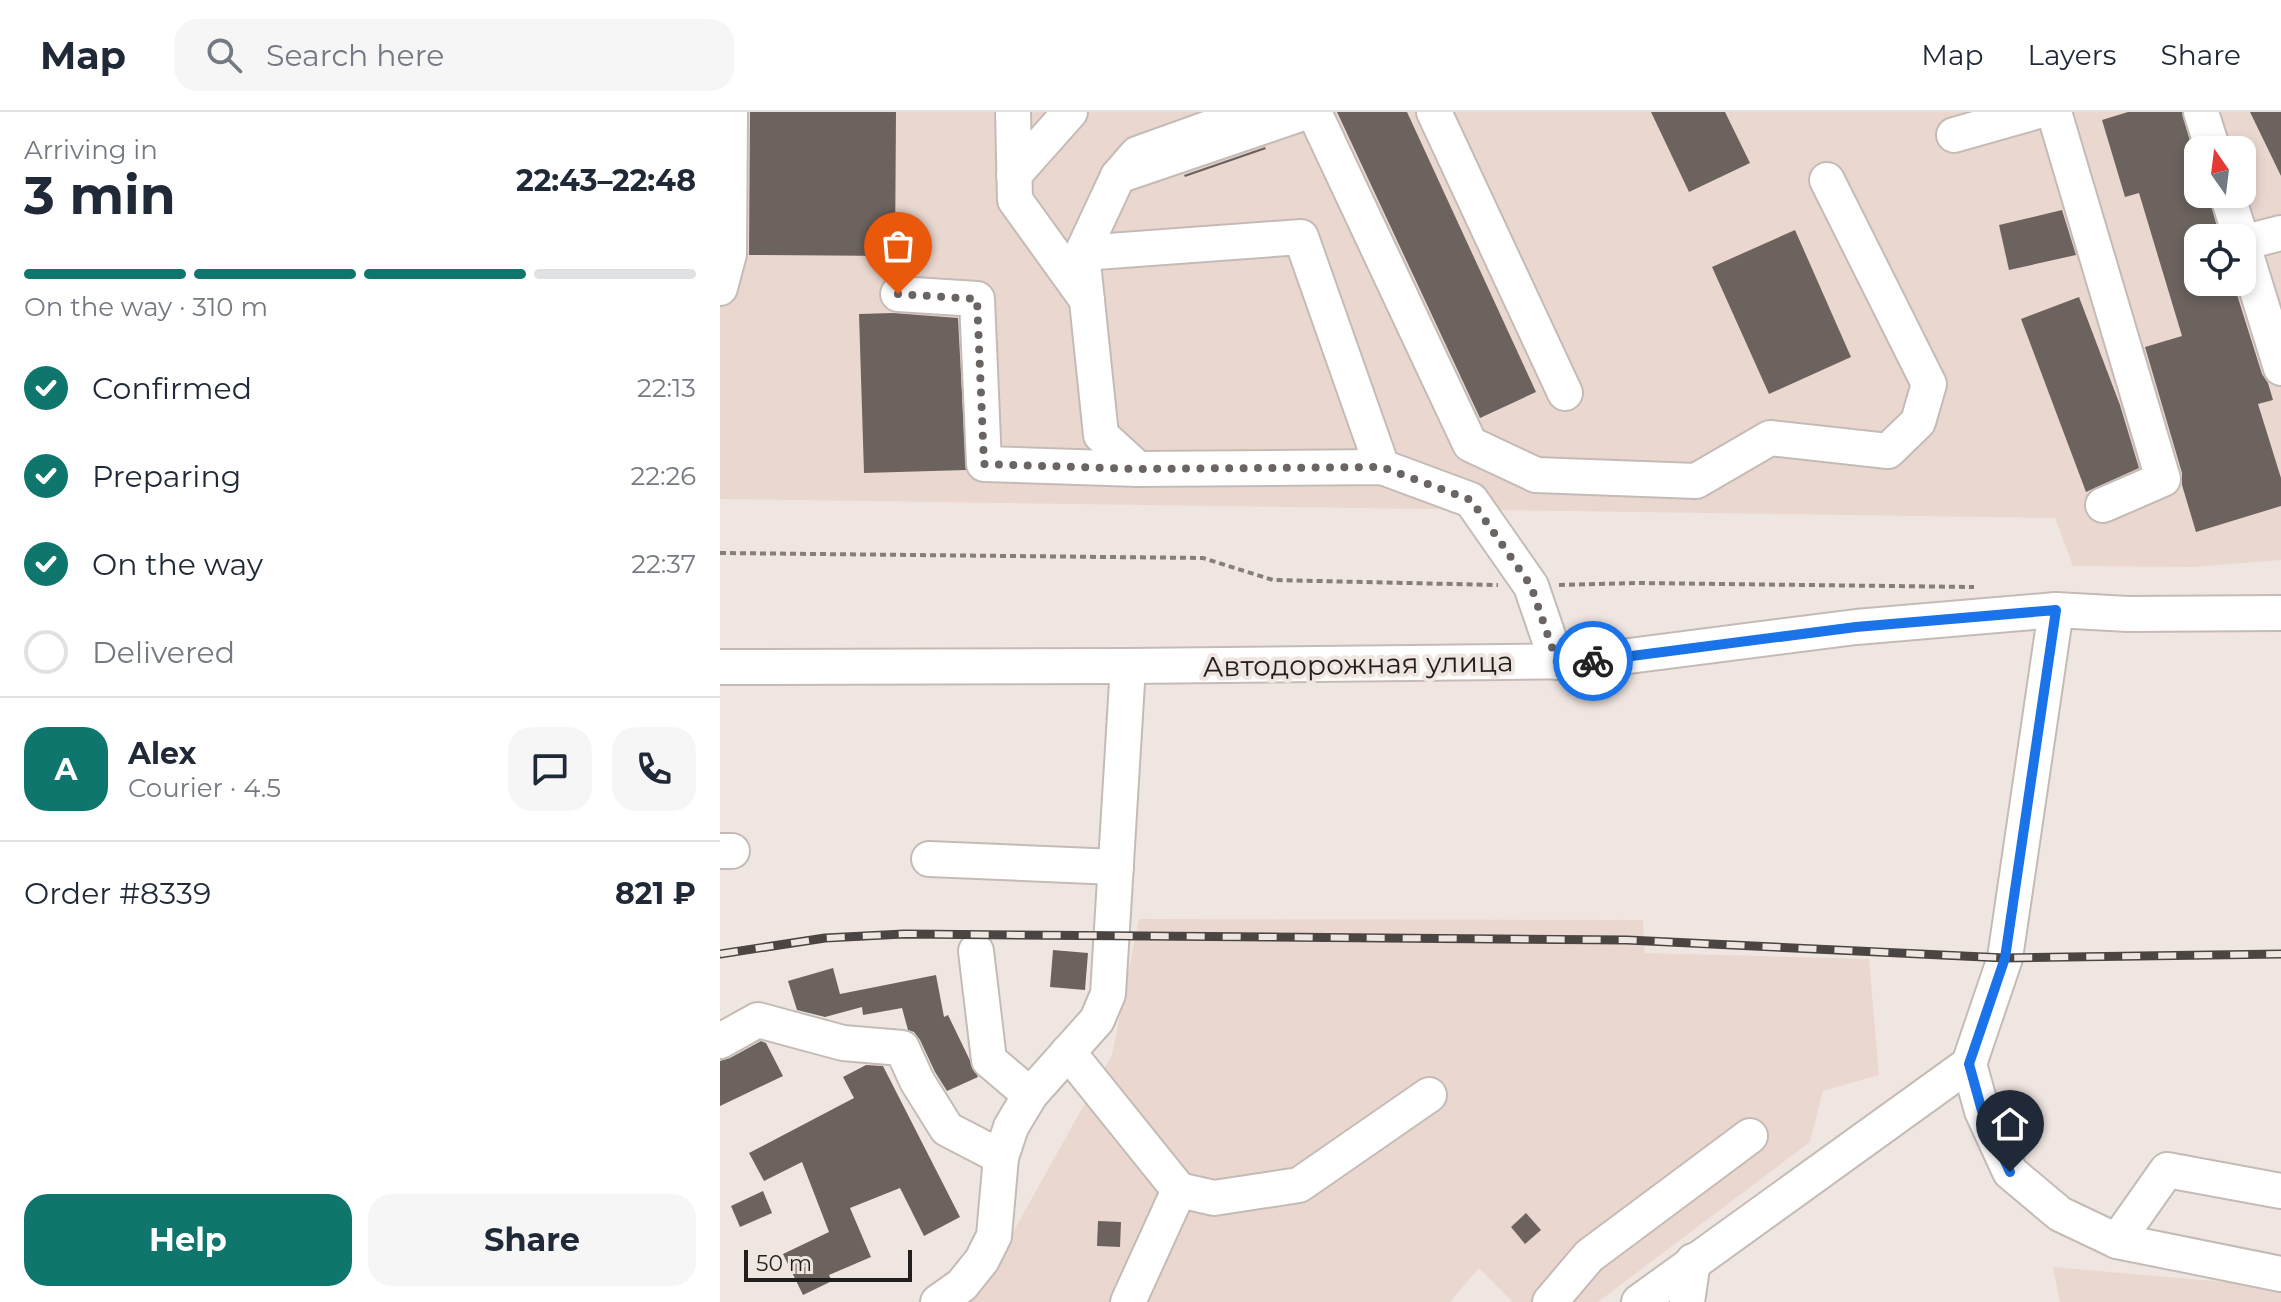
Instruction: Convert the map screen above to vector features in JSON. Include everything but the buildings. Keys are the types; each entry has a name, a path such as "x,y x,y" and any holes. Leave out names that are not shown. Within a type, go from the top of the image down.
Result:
{"street":[{"path":"720,288 729,254 730,112"},
{"path":"1013,112 1015,200 1087,301"},
{"path":"1014,175 1070,112"},
{"path":"1138,469 1101,435 1082,253 1118,176 1137,154 1254,112"},
{"path":"1118,176 1306,112"},
{"path":"1314,112 1470,444 1536,475 1696,481 1770,438 1888,451 1918,422 1929,384 1827,180"},
{"path":"1434,112 1565,393"},
{"path":"1954,135 2035,112"},
{"path":"2054,112 2163,479 2103,505"},
{"path":"2201,112 2209,136"},
{"path":"2256,238 2281,233"},
{"path":"1082,253 1301,237 1382,467"},
{"path":"2256,287 2281,368"},
{"path":"898,294 977,299 984,464 1138,469 1382,467 1471,500 1531,586 1557,662"},
{"path":"2056,610 2005,958 1969,1064 1982,1111 2010,1172 2060,1214 2117,1241 2281,1274"},
{"name":"Автодорожная улица","path":"720,667 1590,661 1856,627 2056,610 2128,614 2281,613"},
{"path":"954,1296 982,1260 994,1236 1001,1157 1011,1127 1030,1095 1097,1020 1108,994 1128,666"},
{"path":"929,859 1116,867"},
{"path":"976,951 989,1060 1030,1095"},
{"path":"720,1041 758,1020 843,1043 902,1048 917,1081 947,1129 1001,1157"},
{"path":"1068,1052 1179,1190 1214,1198 1299,1185 1429,1095"},
{"path":"1639,1302 1969,1064"},
{"path":"1550,1302 1589,1256 1750,1136"},
{"path":"2117,1241 2167,1170 2281,1191"},
{"path":"1128,1302 1179,1190"},
{"path":"1687,1302 1693,1261"}],"shaded area":[{"path":"720,112 2281,112 2281,560 2194,567 2073,566 2055,518 720,499"},
{"path":"1139,919 1643,920 1645,953 1869,959 1879,1075 1823,1091 1810,1142 1598,1302 1513,1302 1479,1268 1450,1302 961,1302 985,1282 1112,1055"},
{"path":"2053,1267 2272,1286 2281,1288 2281,1302 2060,1302"}],"railway":[{"path":"720,954 825,938 904,934 1627,940 2005,958 2281,954"}],"way so far":[{"path":"898,294 977,299 984,464 1138,469 1382,467 1471,500 1531,586 1557,662 1593,661"}],"route":[{"path":"1593,661 1856,627 2056,610 2005,958 1969,1064 1982,1111 2010,1172"}]}
